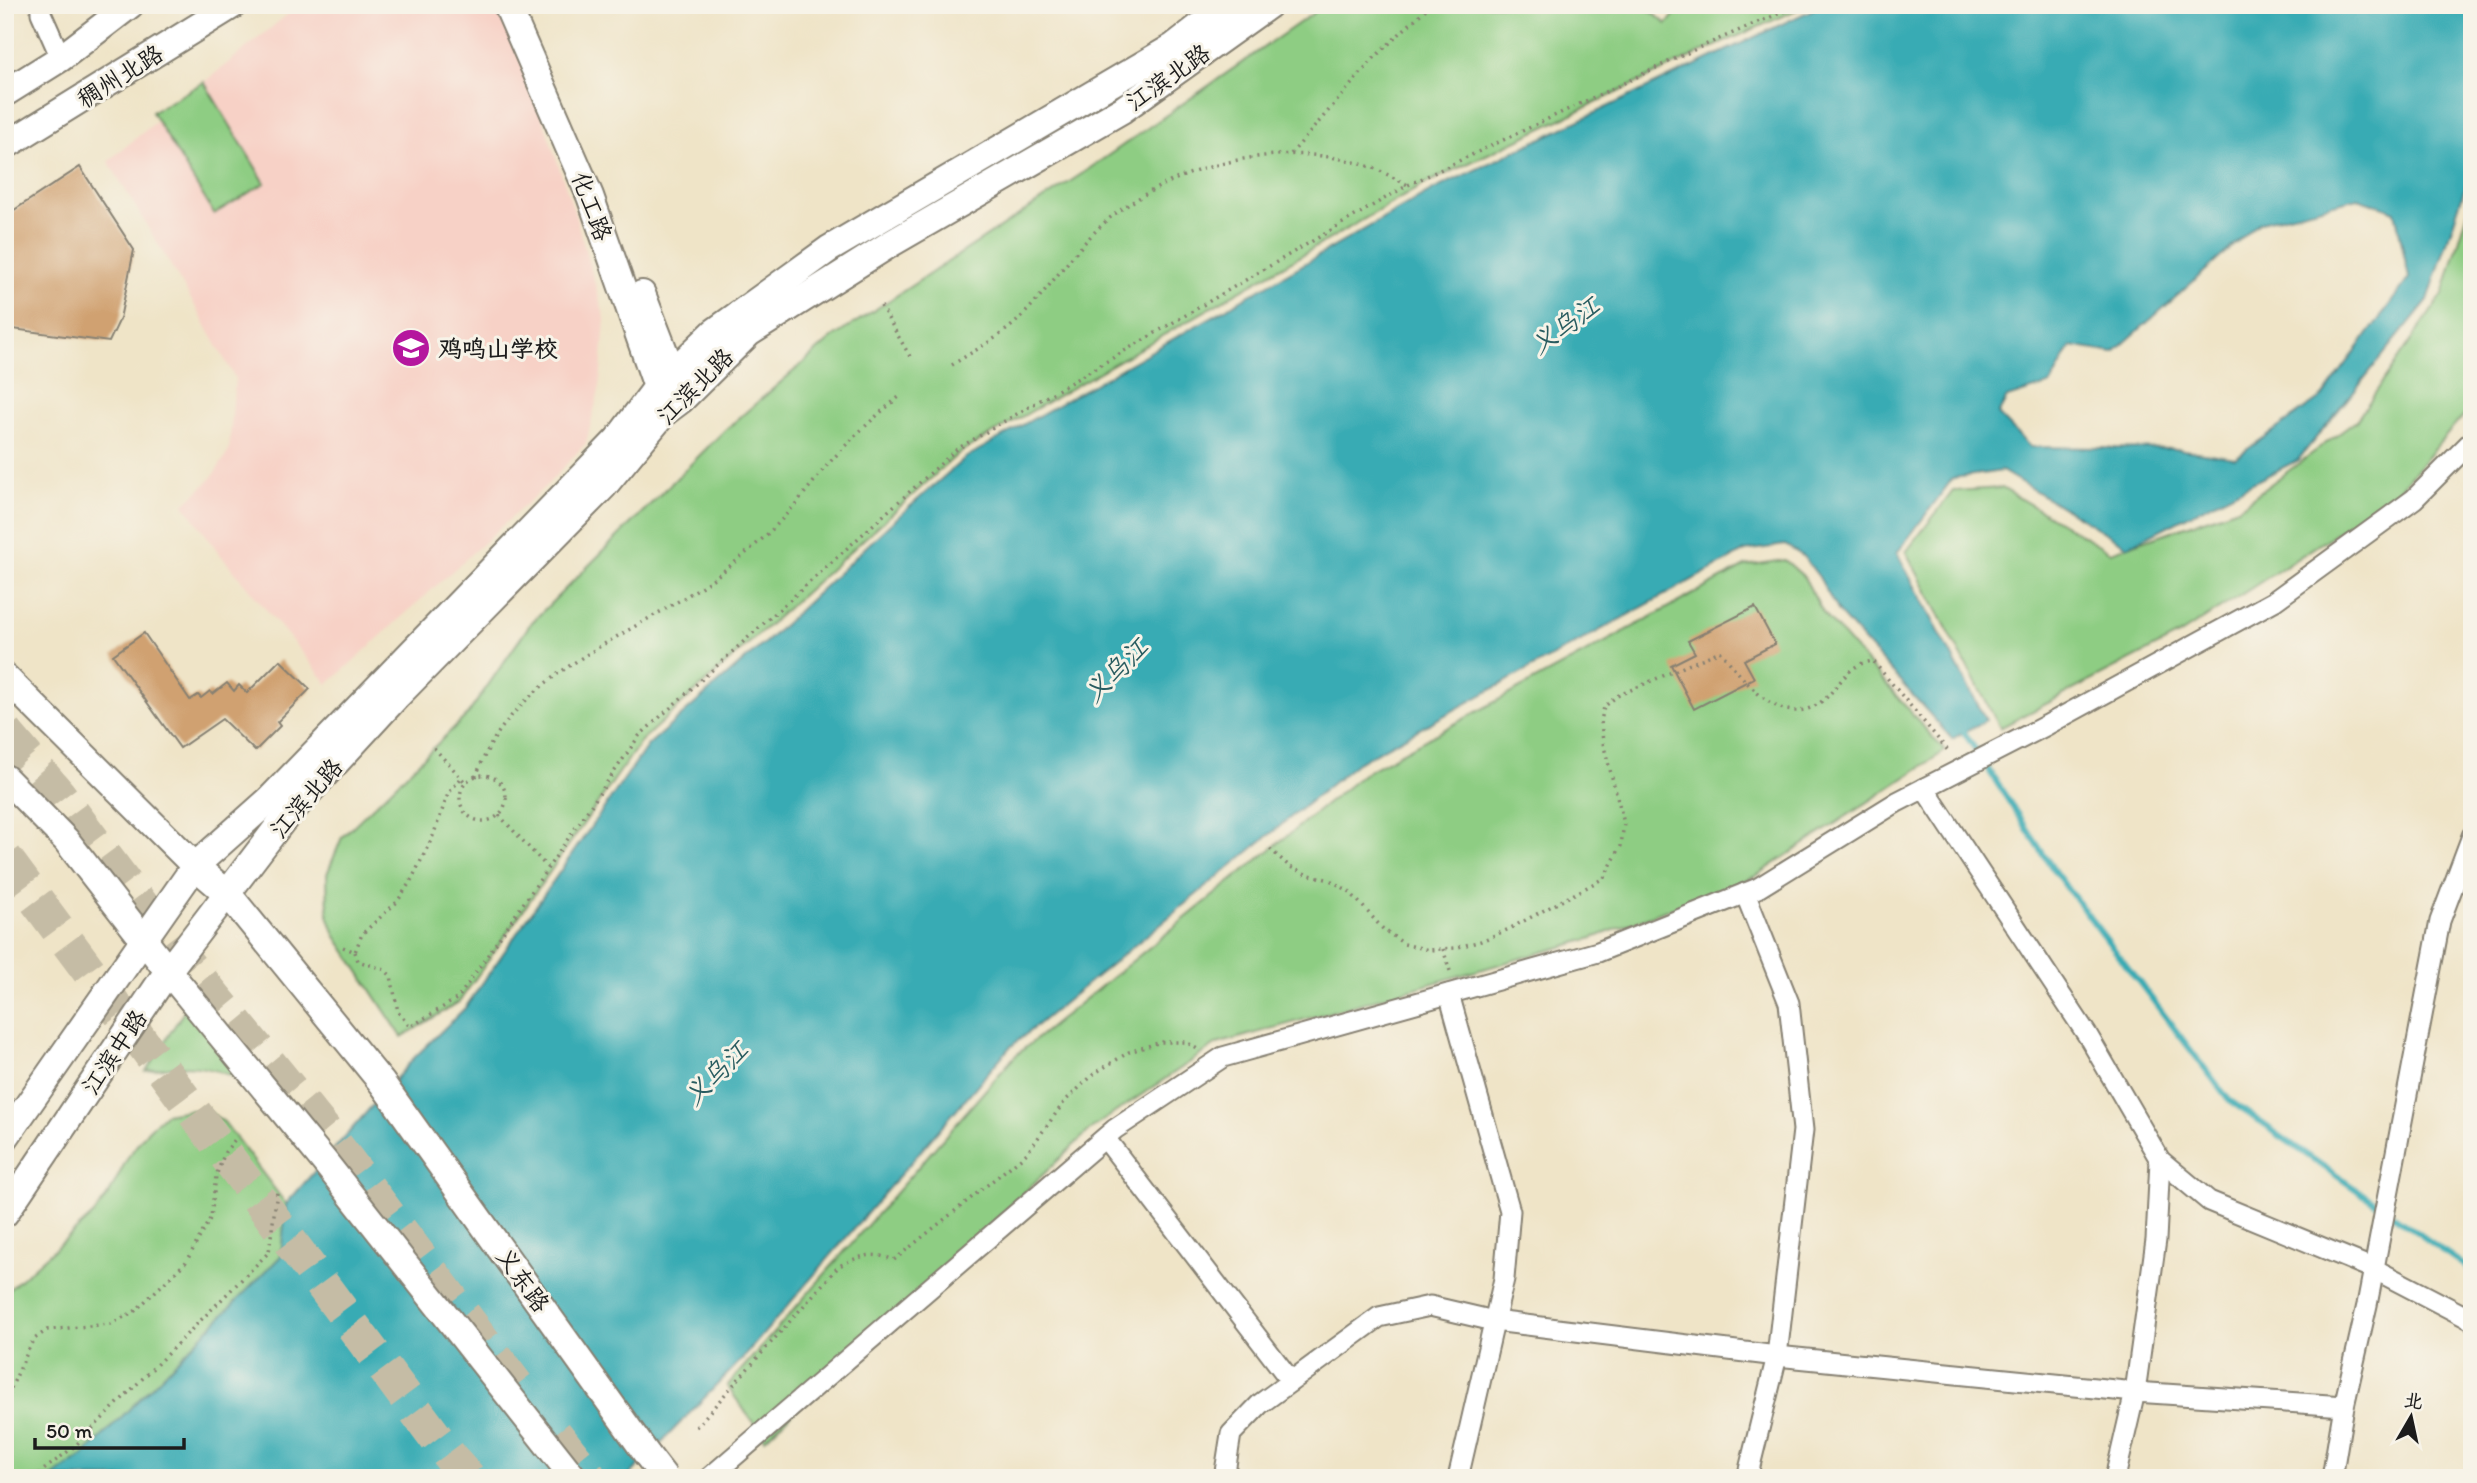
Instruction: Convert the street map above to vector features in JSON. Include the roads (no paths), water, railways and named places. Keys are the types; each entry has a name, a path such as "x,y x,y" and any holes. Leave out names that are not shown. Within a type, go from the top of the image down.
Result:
{"main road":[{"name":"稠州北路","path":"5,93 61,58 130,5"},
{"name":"稠州北路","path":"5,146 233,5"},
{"name":"化工路","path":"507,5 590,195 665,379"},
{"name":"化工路","path":"527,5 673,406"},
{"name":"江滨北路","path":"195,866 269,800 618,439 665,379 714,332 829,249 1173,47 1227,5"},
{"name":"江滨北路","path":"228,894 283,820 398,695 604,486 673,406 749,333 890,244 1122,110 1269,5"},
{"name":"义东路","path":"5,677 195,866 228,894 382,1083 665,1478"},
{"path":"5,778 66,840 574,1478"},
{"name":"江滨中路","path":"5,1138 195,866"},
{"name":"江滨中路","path":"5,1213 168,971 228,894"}],"street":[{"path":"41,5 41,13 61,58"},
{"path":"709,1478 1105,1139 1223,1057 1598,952 1758,888 1897,802 2274,601 2414,499 2472,441"},
{"path":"1924,788 2088,1036 2160,1160 2209,1201 2374,1269 2472,1321"},
{"path":"2332,1478 2440,922 2472,836"},
{"path":"1745,893 1789,1003 1803,1130 1777,1356 1747,1478"},
{"path":"1449,994 1510,1211 1504,1279 1458,1478"},
{"path":"1105,1139 1290,1381"},
{"path":"2115,1478 2135,1392 2156,1240 2160,1160"},
{"path":"1224,1478 1231,1434 1260,1404 1379,1317 1430,1306 1494,1321 1777,1356 2135,1392 2344,1406"}],"water":[{"name":"义乌江","path":"1822,5 2472,5 2472,166 2428,300 2298,460 2128,546 2002,471 1953,478 1897,553 1986,720 1952,739 1838,612 1819,577 1803,556 1785,545 1745,551 1357,763 1009,1048 741,1360 627,1478 51,1478 84,1455 281,1256 286,1204 414,1058 465,1008 648,745 770,638 889,525 965,458 1435,189","holes":["2358,198 2395,211 2409,278 2322,397 2235,458 2177,449 2030,447 1998,414 2007,398 2051,384 2071,346 2113,353 2260,222"]}],"waterway":[{"path":"1960,726 2055,872 2229,1100 2472,1271"}],"tunnel":[{"path":"5,732 59,795 169,942 328,1135 520,1390"},
{"path":"5,858 451,1458 469,1478"},
{"path":"555,1434 590,1478"}],"place":[{"name":"鸡鸣山学校","path":"411,348"}]}
